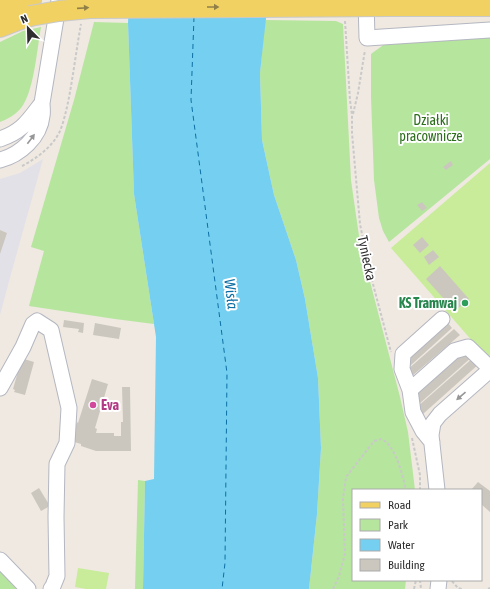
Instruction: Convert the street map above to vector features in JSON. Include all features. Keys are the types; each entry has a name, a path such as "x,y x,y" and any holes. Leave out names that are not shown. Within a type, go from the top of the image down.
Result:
{"main road":[{"path":"0,9 31,8 59,11 90,8 490,6"},
{"path":"0,27 18,20 31,8"}],"street":[{"path":"0,160 18,152 26,146 33,138 40,123 59,0"},
{"path":"366,0 367,38 490,30"},
{"path":"0,139 21,129 42,103"},
{"path":"432,442 423,431 413,412 410,390 402,369 403,354 442,319"},
{"path":"0,388 23,347 33,324 37,322 51,330 69,408 66,443 57,464 57,576 51,589"},
{"path":"410,390 454,351 468,347 490,369 440,414 433,423 431,435 437,489"},
{"path":"0,560 28,589"}],"path":[{"name":"Tyniecka","path":"345,21 352,133 360,224 368,269 392,356"},
{"path":"20,166 34,160 48,148 59,133 70,94 81,24"},
{"path":"352,115 358,93 367,38"},
{"path":"411,432 420,475 420,489"},
{"path":"333,589 339,576 345,554 343,499 346,477 374,441 381,439 387,443 394,454 402,473 406,489"},
{"path":"442,585 462,589"}],"shaded area":[{"path":"43,159 0,315 0,179 20,173"}],"green space":[{"path":"265,20 336,21 343,24 351,180 360,243 408,432 415,489 352,489 352,581 406,581 405,589 309,589 317,514 321,448 318,378 305,299 296,260 274,195 262,140 260,73"},
{"path":"94,22 128,23 134,194 154,324 29,306 44,251 31,247 74,100"},
{"path":"41,27 29,92 21,108 9,118 0,122 0,42 23,31"},
{"name":"Działki pracownicze","path":"490,36 490,159 389,242 383,231 379,218 374,180 371,54 386,43"},
{"name":"KS Tramwaj","path":"490,163 490,357 488,359 391,248"},
{"path":"138,480 145,481 143,589 135,589"},
{"path":"0,567 23,589 0,589"},
{"path":"78,568 109,573 106,589 86,589 75,587"}],"water":[{"name":"Wisła","path":"129,0 268,0 260,73 262,140 274,195 296,260 305,299 318,378 321,448 317,514 309,589 143,589 145,481 154,479 156,337 134,194 128,23"}],"building":[{"path":"451,161 453,165 446,170 443,167"},
{"path":"422,202 427,208 422,211 417,205"},
{"path":"0,230 7,233 0,254"},
{"path":"422,237 429,245 420,253 413,245"},
{"path":"433,250 439,257 429,265 424,257"},
{"path":"440,266 469,299 455,311 426,279"},
{"path":"64,320 84,323 83,333 78,332 79,329 63,327"},
{"path":"447,322 452,328 410,366 404,360"},
{"path":"95,323 121,328 119,339 93,335"},
{"path":"454,329 460,335 412,376 407,370"},
{"path":"467,349 473,356 419,404 413,398"},
{"path":"474,357 480,363 423,414 417,407"},
{"path":"24,359 34,362 25,395 14,392 15,390 13,389 21,361"},
{"path":"92,379 108,384 95,428 97,429 96,433 114,433 114,436 121,436 121,422 123,422 122,387 130,387 131,451 96,451 71,441"},
{"path":"478,482 490,491 490,512 482,505 482,489 472,489"},
{"path":"39,488 50,506 41,511 31,493"}],"ferry route":[{"path":"194,17 191,100 227,373 225,563 222,589"}],"place":[{"name":"KS Tramwaj","path":"465,303"},
{"name":"Eva","path":"93,405"}]}
